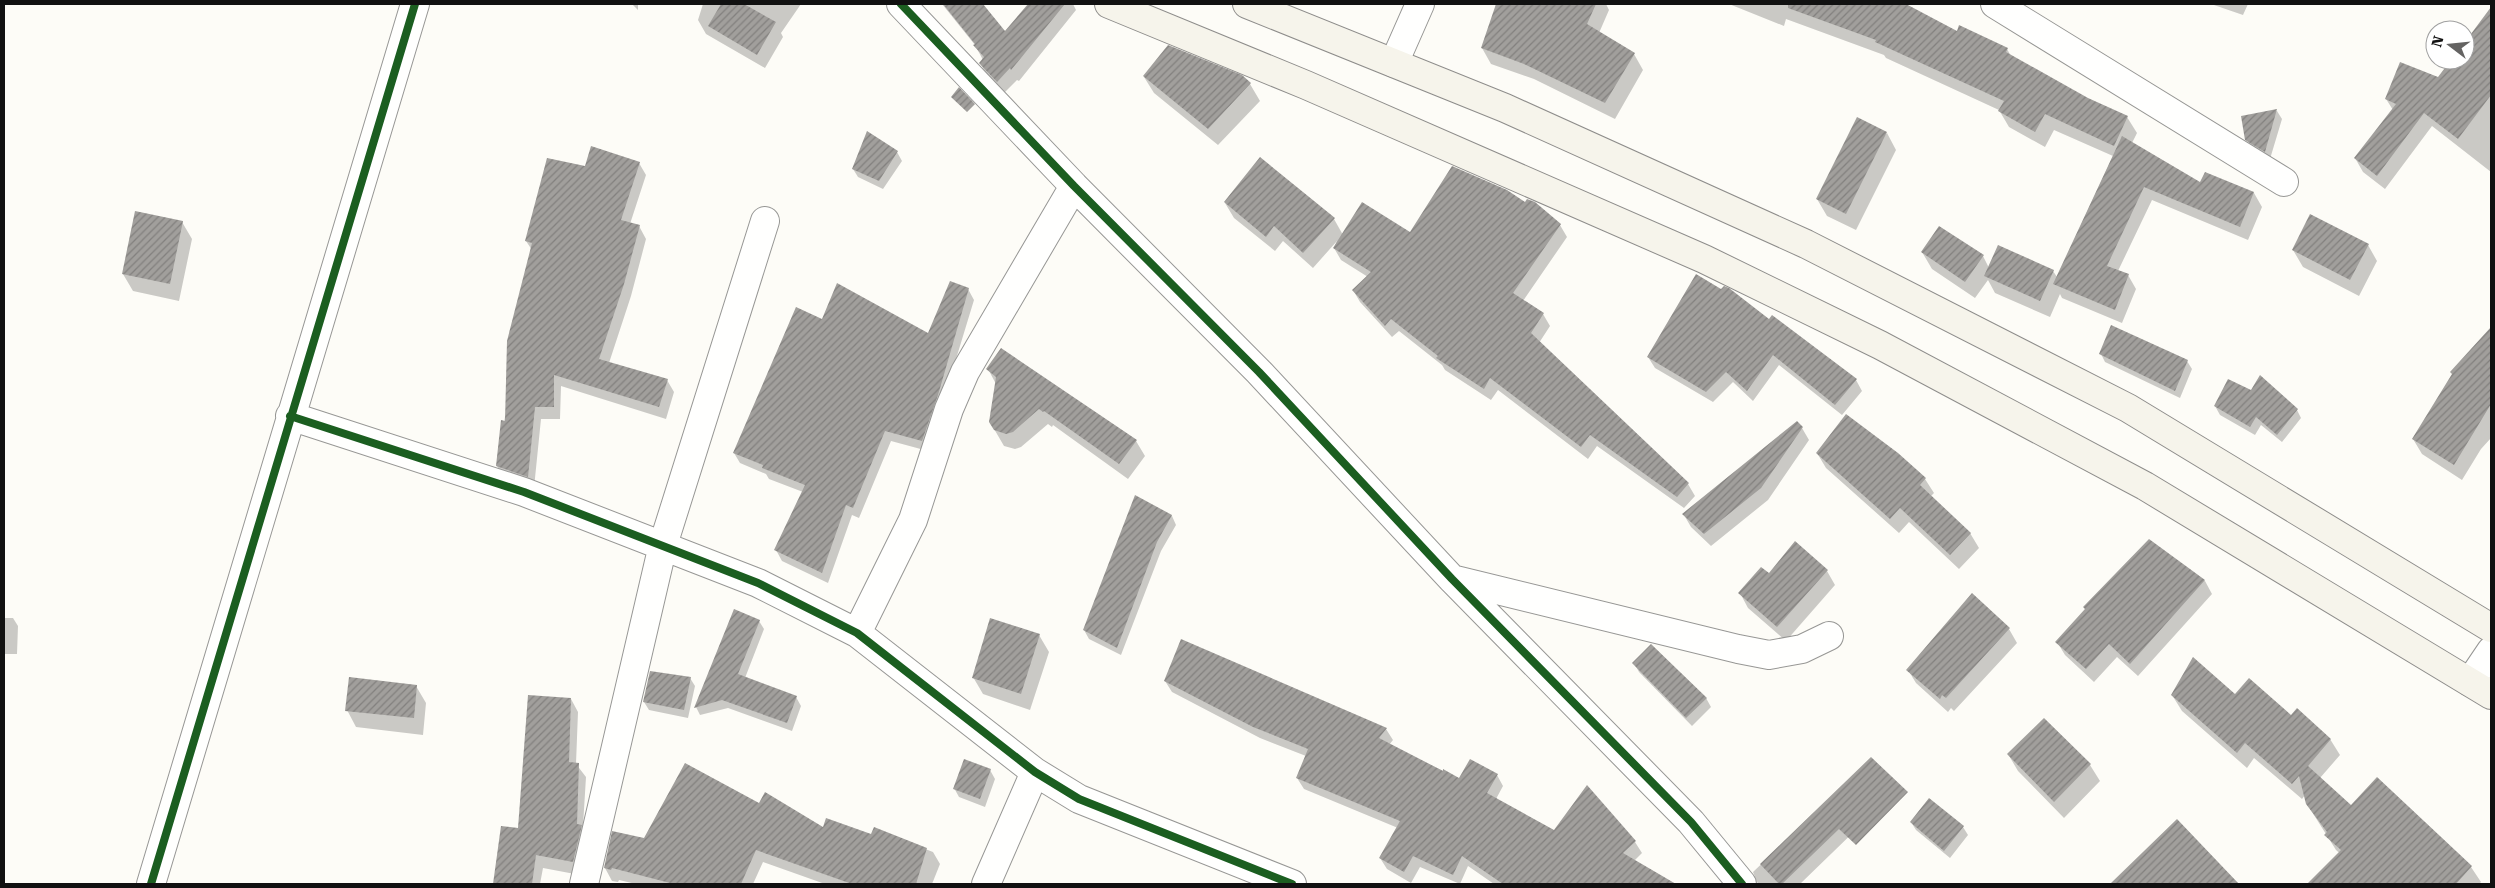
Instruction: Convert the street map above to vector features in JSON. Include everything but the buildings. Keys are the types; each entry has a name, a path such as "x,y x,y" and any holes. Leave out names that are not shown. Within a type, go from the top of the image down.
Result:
{"main road":[{"path":"1108,4 1306,85 1704,258 1880,345 2145,486 2481,688"},
{"path":"1247,4 1505,108 1806,244 2128,408 2491,628"}],"street":[{"path":"151,884 415,4"},
{"path":"901,4 1074,186 1259,372 1452,579 1691,822 1742,884"},
{"path":"1394,63 1420,4"},
{"path":"1995,4 2284,182"},
{"path":"857,633 913,520 949,410 965,372 1074,186"},
{"path":"584,884 663,544 765,221"},
{"path":"290,416 524,492 663,544 758,583 857,633 1035,772 1079,799 1292,884"},
{"path":"1452,579 1769,655 1802,649 1829,636"},
{"path":"2481,688 2491,651"},
{"path":"986,884 1035,772"}],"cycle path":[{"path":"151,884 415,4"},
{"path":"901,4 1074,186 1259,372 1452,579 1691,822 1742,884"},
{"path":"290,416 524,492 758,583 857,633 1035,772 1079,799 1292,884"}]}
